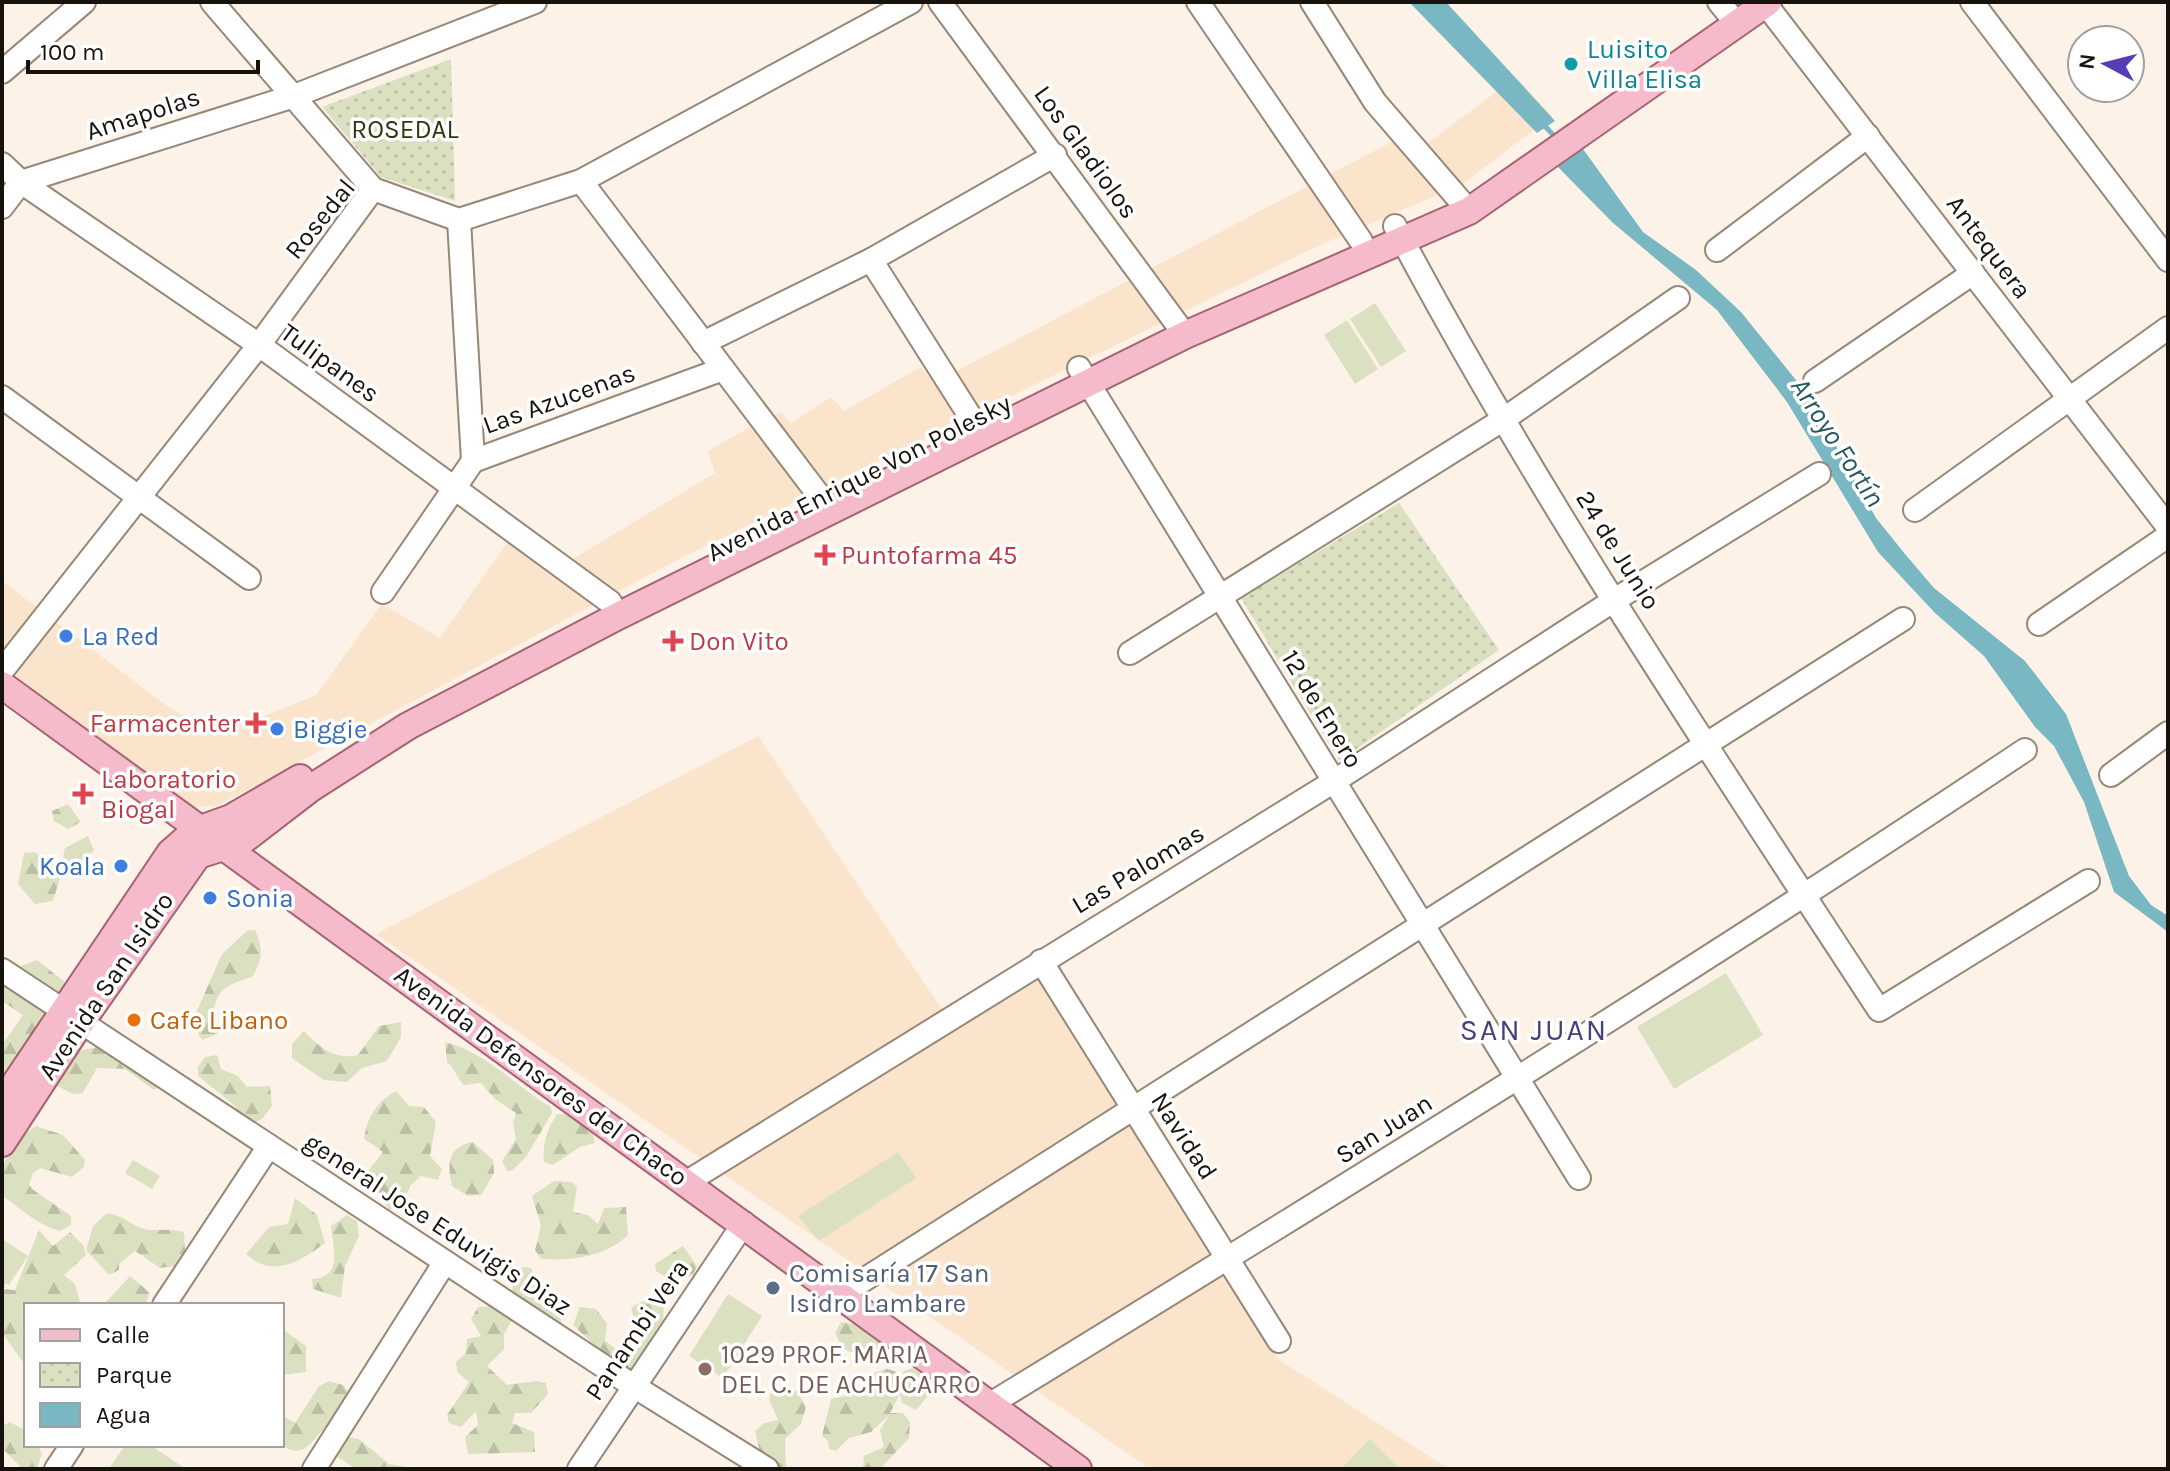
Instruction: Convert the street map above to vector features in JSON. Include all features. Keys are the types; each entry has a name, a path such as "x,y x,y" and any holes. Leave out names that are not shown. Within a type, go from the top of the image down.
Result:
{"main road":[{"name":"Avenida Enrique Von Polesky","path":"1180,328 1465,204 1586,123 1746,7"},
{"name":"Avenida Enrique Von Polesky","path":"202,828 219,824 277,792 459,678 614,609 1083,375 1361,241 1399,233"},
{"name":"Avenida Enrique Von Polesky","path":"225,847 242,841 311,788 408,726 614,609"},
{"name":"Avenida Defensores del Chaco","path":"2,685 1078,1469"},
{"name":"Avenida San Isidro","path":"2,1143 72,1016 170,853 202,828"},
{"name":"Avenida San Isidro","path":"2,1103 191,861 206,852 225,847"}],"street":[{"path":"2,72 84,2"},
{"path":"212,2 373,189"},
{"name":"Amapolas","path":"21,182 294,96 535,2"},
{"path":"473,461 459,220 581,181 911,2"},
{"name":"Los Gladiolos","path":"940,2 1180,328"},
{"path":"1198,2 1361,241"},
{"path":"1312,2 1375,102 1465,204"},
{"path":"1972,2 2168,260"},
{"name":"Antequera","path":"1746,7 1868,136 2168,527"},
{"path":"1717,250 1868,136"},
{"path":"703,343 871,260 1055,155"},
{"name":"Tulipanes","path":"2,164 21,182 259,345 614,609"},
{"path":"581,181 825,504"},
{"path":"2,207 21,182"},
{"name":"Rosedal","path":"2,671 259,345 373,189 459,220"},
{"name":"24 de Junio","path":"1399,233 1504,419 1705,744 1879,1010 2088,881"},
{"path":"871,260 978,428"},
{"path":"1815,381 1973,273"},
{"path":"1130,653 1504,419 1678,298"},
{"path":"1915,510 2168,328"},
{"name":"Las Azucenas","path":"383,592 473,461 723,369"},
{"name":"12 de Enero","path":"1083,375 1420,926 1519,1078 1579,1178"},
{"path":"2,397 249,578"},
{"name":"Las Palomas","path":"687,1182 1333,782 1616,599 1819,474"},
{"path":"2039,624 2168,536"},
{"path":"840,1295 1134,1111 1903,619"},
{"path":"2111,775 2168,733"},
{"name":"San Juan","path":"989,1405 1519,1078 1805,896 2025,750"},
{"name":"Navidad","path":"1041,961 1279,1341"},
{"name":"general Jose Eduvigis Diaz","path":"2,970 632,1385 767,1469"},
{"path":"165,1303 269,1146"},
{"name":"Panambi Vera","path":"579,1469 632,1385 744,1223"},
{"path":"314,1469 445,1262"},
{"path":"56,1469 71,1447"}],"shaded area":[{"path":"1516,77 1552,116 1461,185 1318,246 677,560 217,806 191,807 2,666 2,581 167,706 216,736 316,695 382,604 440,638 512,536 558,568 715,473 708,451 750,427 781,412 791,423 831,397 844,411 921,367 934,383 1395,140 1408,158"},
{"path":"758,736 953,1026 1040,973 1278,1359 1449,1469 1150,1469 376,934"}],"green space":[{"name":"ROSEDAL","path":"451,59 455,201 381,177 322,107"},
{"path":"1375,303 1406,351 1381,367 1350,319"},
{"path":"1347,320 1378,369 1355,384 1324,335"},
{"path":"1399,503 1499,650 1339,761 1241,598"},
{"path":"68,804 81,822 68,829 54,821 52,811"},
{"path":"88,836 94,850 77,866 63,857 65,848"},
{"path":"34,852 57,865 60,878 53,901 35,904 18,884 24,853"},
{"path":"248,930 255,930 259,943 261,954 258,965 252,977 222,991 211,1022 219,1033 202,1040 192,1022 222,954"},
{"path":"7,957 21,966 37,960 65,982 79,982 61,1003 2,959"},
{"path":"1726,973 1763,1035 1674,1089 1637,1027"},
{"path":"2,976 48,1012 7,1073 2,1071 2,1045 23,1015 2,1001"},
{"path":"401,1022 401,1037 387,1061 362,1068 347,1082 324,1080 292,1058 292,1044 304,1031 328,1051 350,1056 358,1055 379,1026"},
{"path":"445,1042 487,1061 551,1107 552,1113 526,1157 512,1171 507,1171 502,1161 516,1139 513,1122 516,1113 495,1099 481,1083 464,1085 447,1062"},
{"path":"107,1045 162,1084 154,1090 125,1069 97,1068 83,1093 73,1094 57,1086 53,1072 69,1053"},
{"path":"217,1055 221,1069 238,1076 247,1087 270,1086 272,1106 262,1119 246,1127 235,1106 198,1076 198,1067 205,1057"},
{"path":"396,1091 409,1106 424,1107 436,1122 430,1156 442,1169 438,1180 421,1176 411,1185 401,1206 389,1210 381,1194 370,1186 369,1170 383,1152 364,1139 374,1111"},
{"path":"557,1114 571,1114 593,1134 595,1143 580,1147 553,1165 544,1162 544,1149 548,1131"},
{"path":"36,1126 63,1135 85,1160 84,1167 72,1177 40,1168 33,1173 29,1184 71,1216 71,1225 60,1231 37,1221 2,1196 7,1155 17,1140"},
{"path":"473,1142 493,1160 494,1173 481,1195 468,1196 452,1186 450,1164 458,1148"},
{"path":"898,1152 916,1178 819,1241 798,1216"},
{"path":"133,1160 160,1176 152,1189 125,1173"},
{"path":"554,1181 572,1182 577,1187 573,1212 588,1215 598,1224 604,1208 626,1207 628,1235 599,1253 541,1259 535,1250 541,1226 532,1196"},
{"path":"295,1198 317,1215 325,1243 296,1261 276,1267 266,1266 246,1254 269,1227 288,1224"},
{"path":"107,1213 144,1229 184,1232 185,1250 175,1266 160,1268 135,1251 119,1264 119,1270 109,1275 86,1250 93,1226"},
{"path":"347,1215 357,1221 359,1236 345,1266 341,1298 313,1289 312,1279 328,1274 332,1268 331,1226"},
{"path":"39,1230 53,1246 70,1232 83,1245 86,1255 64,1275 75,1284 80,1303 24,1303 24,1361 3,1334 2,1278 6,1278 4,1289 15,1290"},
{"path":"2,1239 28,1256 9,1285 2,1281"},
{"path":"683,1246 697,1266 693,1275 676,1283 656,1271 655,1264"},
{"path":"524,1267 531,1268 539,1284 552,1292 563,1327 513,1297 512,1273"},
{"path":"130,1276 150,1293 146,1303 105,1303"},
{"path":"728,1294 762,1316 723,1378 689,1356"},
{"path":"648,1298 664,1301 663,1324 631,1369 623,1372 573,1325 580,1307 596,1309 607,1324 605,1341 622,1353 636,1325 631,1308"},
{"path":"505,1305 514,1317 504,1334 504,1349 487,1366 507,1385 537,1381 546,1383 548,1394 531,1413 515,1413 512,1423 534,1432 535,1452 468,1454 465,1437 478,1425 476,1411 461,1427 449,1423 447,1415 469,1382 457,1372 456,1362 466,1353 467,1339 481,1336 471,1319 478,1307"},
{"path":"841,1322 869,1332 880,1342 889,1354 881,1364 868,1363 869,1360 842,1348 835,1333"},
{"path":"284,1330 306,1346 306,1372 284,1375"},
{"path":"913,1368 931,1381 932,1391 916,1410 902,1403 900,1394 890,1413 903,1413 910,1422 909,1438 880,1469 863,1469 864,1456 884,1447 880,1430 890,1414 871,1432 849,1438 836,1451 829,1449 828,1441 822,1436 831,1399 869,1390 870,1374 887,1369 897,1372 899,1381 904,1371"},
{"path":"329,1381 343,1385 349,1393 347,1415 325,1428 307,1447 299,1451 289,1449 284,1446 284,1416 295,1423 319,1386"},
{"path":"780,1388 797,1391 806,1407 801,1424 785,1439 786,1469 764,1469 755,1431 764,1423 778,1420 769,1400 771,1392"},
{"path":"10,1422 24,1430 24,1447 38,1447 42,1453 37,1469 23,1469 2,1448 2,1426"},
{"path":"339,1435 359,1439 389,1464 418,1469 356,1469 333,1454"},
{"path":"1370,1439 1400,1469 1341,1469"},
{"path":"124,1447 153,1447 186,1469 109,1469"}],"water":[{"path":"1409,2 1446,2 1555,121 1537,133"},
{"path":"1583,149 1643,232 1696,270 1741,312 1808,395 1876,518 1934,588 2025,661 2066,714 2129,876 2151,905 2168,916 2168,932 2114,892 2084,802 2054,746 2035,727 1984,656 1935,613 1878,552 1787,402 1717,310 1612,222 1557,166"}],"waterway":[{"name":"Arroyo Fortín","path":"1542,123 1557,139"}],"place":[{"name":"Luisito Villa Elisa","path":"1571,64"},
{"name":"Puntofarma 45","path":"825,555"},
{"name":"La Red","path":"66,636"},
{"name":"Don Vito","path":"673,641"},
{"name":"Farmacenter","path":"256,723"},
{"name":"Biggie","path":"277,729"},
{"name":"Laboratorio Biogal","path":"83,794"},
{"name":"Koala","path":"121,866"},
{"name":"Sonia","path":"210,898"},
{"name":"Cafe Libano","path":"134,1020"},
{"name":"Comisaría 17 San Isidro Lambare","path":"773,1288"},
{"name":"1029 PROF. MARIA DEL C. DE ACHUCARRO","path":"705,1369"}],"district":[{"name":"SAN JUAN","path":"1534,1030"}]}
